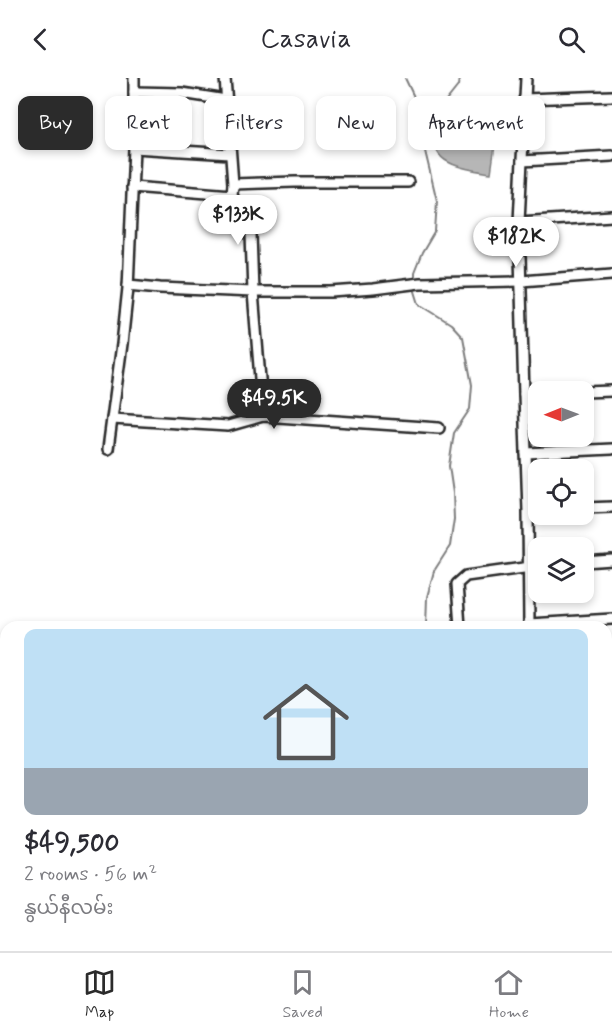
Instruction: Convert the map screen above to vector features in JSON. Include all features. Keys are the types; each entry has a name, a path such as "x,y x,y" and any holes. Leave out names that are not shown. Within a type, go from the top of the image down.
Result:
{"street":[{"path":"134,78 134,96"},
{"path":"225,78 226,96"},
{"path":"524,96 525,78"},
{"path":"134,92 182,93 204,96"},
{"path":"545,98 612,96"},
{"path":"108,450 128,285 134,150"},
{"path":"166,150 230,154"},
{"path":"230,150 232,195 251,234 253,292 263,416"},
{"path":"522,150 519,222 528,511"},
{"path":"522,161 612,156"},
{"path":"233,184 408,182"},
{"path":"132,187 232,195"},
{"path":"519,222 612,216"},
{"path":"128,285 253,292 331,292 373,290 420,283 521,281 612,274"},
{"path":"594,392 612,391"},
{"path":"112,419 228,426 263,416 439,428"},
{"path":"526,453 612,449"},
{"path":"594,508 612,507"},
{"path":"594,561 612,560"},
{"path":"460,621 457,584 466,576 528,567"},
{"path":"529,621 531,603"},
{"path":"584,621 612,619"}],"shaded area":[{"path":"437,150 494,150 491,173 456,165 441,157"}],"waterway":[{"path":"405,78 414,96"},
{"path":"414,282 414,273 422,253 435,231 437,201 425,151 427,125 458,86 459,78"},
{"path":"414,288 419,304 451,324 463,337 472,385 470,409 454,433 449,466 454,519 450,546 434,571 427,597 426,621"}]}
